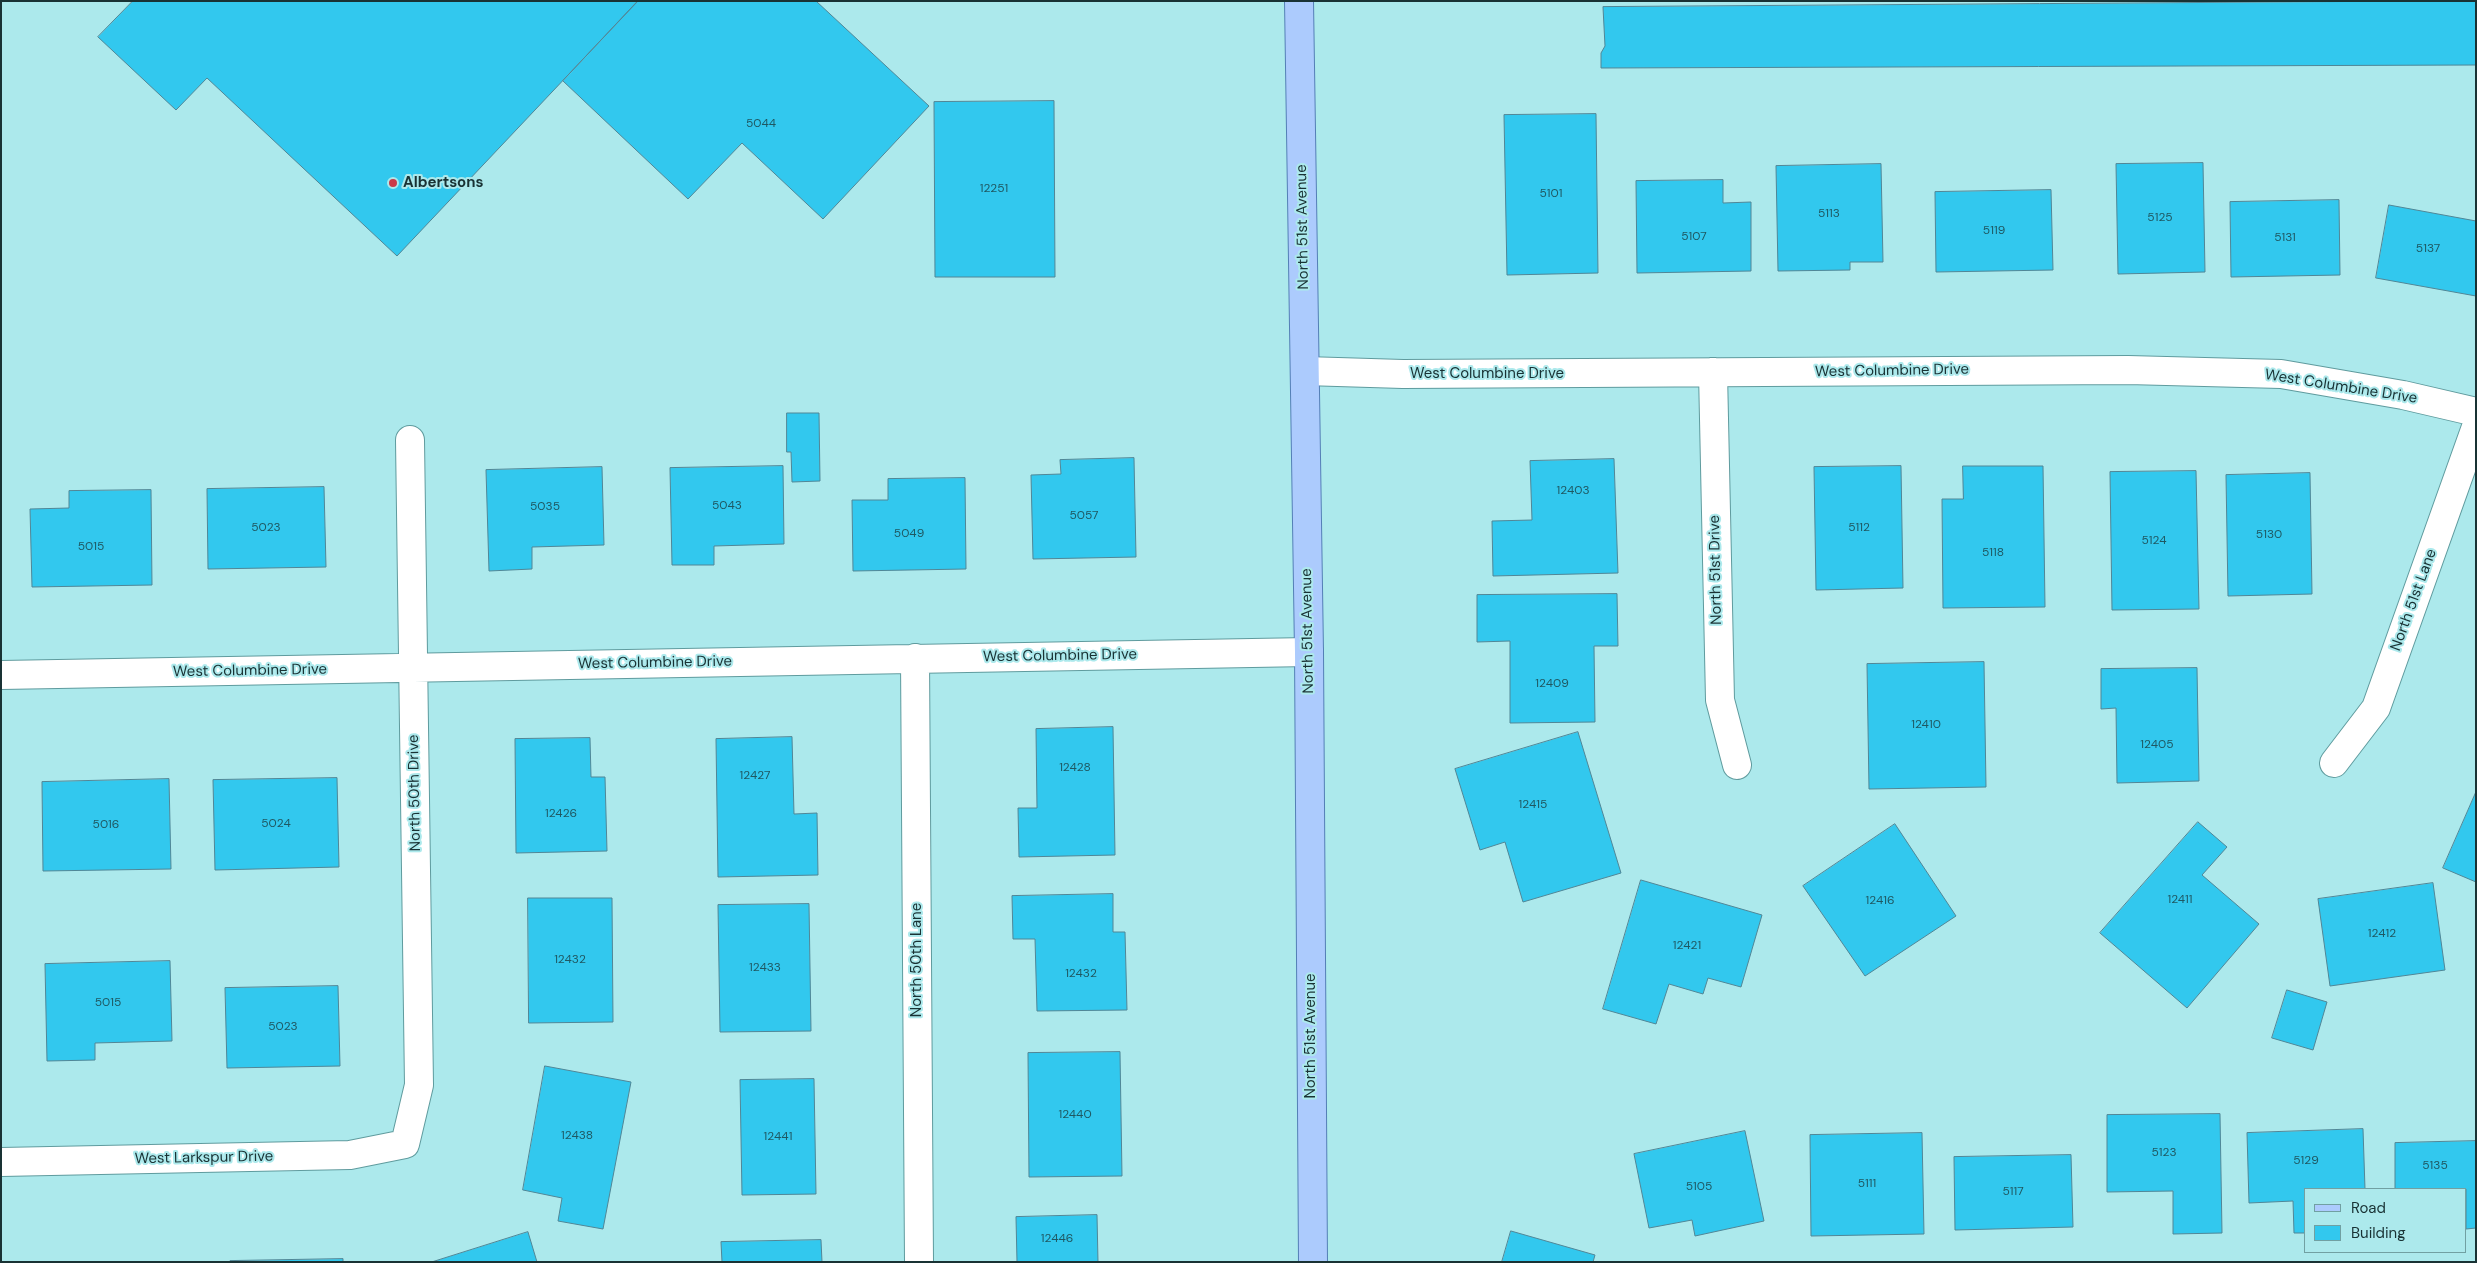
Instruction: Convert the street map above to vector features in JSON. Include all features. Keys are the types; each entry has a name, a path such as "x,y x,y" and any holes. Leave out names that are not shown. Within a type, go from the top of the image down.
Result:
{"main road":[{"name":"North 51st Avenue","path":"1299,1 1309,652 1313,1262"}],"street":[{"name":"West Columbine Drive","path":"1305,372 1403,374 2128,370 2281,374 2403,395 2476,412"},
{"name":"North 51st Drive","path":"1713,372 1720,700 1737,765"},
{"name":"North 51st Lane","path":"2334,763 2376,708 2476,427"},
{"name":"North 50th Drive","path":"405,1144 419,1085 410,440"},
{"name":"West Columbine Drive","path":"1,675 1309,652"},
{"name":"North 50th Lane","path":"915,658 918,1262"},
{"name":"West Larkspur Drive","path":"1,1162 350,1155 405,1144"}],"building":[{"name":"Albertsons","path":"133,1 638,1 397,256 207,78 176,110 98,37"},
{"path":"638,1 816,1 929,106 823,219 742,143 688,199 563,81"},
{"path":"2476,1 2476,65 1601,68 1601,53 1605,46 1603,7"},
{"path":"1054,101 1055,277 935,277 934,102"},
{"path":"1596,114 1598,273 1507,275 1504,115"},
{"path":"2203,163 2205,272 2118,274 2116,164"},
{"path":"1881,164 1883,262 1850,262 1850,270 1778,271 1776,166"},
{"path":"1723,180 1723,203 1751,202 1751,271 1637,273 1636,181"},
{"path":"2051,190 2053,270 1936,272 1935,192"},
{"path":"2339,200 2340,275 2231,277 2230,202"},
{"path":"2389,205 2476,221 2476,296 2376,278"},
{"path":"787,413 819,413 820,481 792,482 791,452 787,452"},
{"path":"1134,458 1136,557 1033,559 1031,475 1061,474 1060,460"},
{"path":"1614,459 1618,573 1493,576 1492,521 1532,520 1530,461"},
{"path":"783,466 784,544 714,546 714,565 672,565 670,468"},
{"path":"1901,466 1903,588 1816,590 1814,467"},
{"path":"1963,466 2043,466 2045,607 1943,608 1942,499 1963,499"},
{"path":"602,467 604,545 532,547 532,569 489,571 486,470"},
{"path":"2196,471 2199,609 2112,610 2110,472"},
{"path":"2310,473 2312,594 2228,596 2226,475"},
{"path":"965,478 966,569 853,571 852,500 888,500 888,479"},
{"path":"324,487 326,567 208,569 207,489"},
{"path":"151,490 152,585 32,587 30,509 69,508 69,491"},
{"path":"1617,594 1618,646 1594,646 1595,722 1510,723 1510,641 1477,642 1477,595"},
{"path":"1984,662 1986,787 1869,789 1867,664"},
{"path":"2197,668 2199,781 2117,783 2116,708 2101,709 2101,669"},
{"path":"1113,727 1115,855 1019,857 1018,808 1037,808 1036,729"},
{"path":"1578,732 1621,873 1523,902 1505,842 1480,850 1455,769"},
{"path":"792,737 794,814 817,813 818,875 718,877 716,739"},
{"path":"590,738 591,777 605,777 607,851 516,853 515,739"},
{"path":"337,778 339,867 215,870 213,780"},
{"path":"169,779 171,869 43,871 42,782"},
{"path":"2476,792 2476,882 2443,868"},
{"path":"2198,822 2227,847 2202,875 2259,924 2187,1008 2100,933"},
{"path":"1895,824 1956,916 1865,976 1803,886"},
{"path":"1641,880 1762,915 1741,987 1708,978 1703,994 1669,984 1656,1024 1603,1009"},
{"path":"2433,883 2445,970 2330,986 2318,899"},
{"path":"1113,894 1113,932 1125,932 1127,1010 1037,1011 1035,939 1013,939 1012,896"},
{"path":"528,898 612,898 613,1022 529,1023"},
{"path":"809,904 811,1031 720,1032 718,905"},
{"path":"170,961 172,1041 95,1043 95,1060 47,1061 45,964"},
{"path":"338,986 340,1066 227,1068 225,988"},
{"path":"2287,990 2327,1002 2313,1050 2272,1038"},
{"path":"1120,1052 1122,1176 1029,1177 1028,1053"},
{"path":"545,1066 631,1082 603,1229 558,1221 562,1198 523,1190"},
{"path":"814,1079 816,1194 742,1195 740,1080"},
{"path":"2220,1114 2222,1233 2173,1234 2173,1191 2107,1192 2107,1115"},
{"path":"2363,1129 2365,1188 2304,1188 2304,1233 2294,1233 2293,1201 2249,1203 2247,1133"},
{"path":"1745,1131 1764,1221 1695,1236 1692,1220 1649,1228 1634,1154"},
{"path":"1922,1133 1924,1234 1811,1236 1810,1135"},
{"path":"2476,1141 2476,1228 2467,1229 2467,1188 2395,1188 2395,1143"},
{"path":"2071,1155 2073,1227 1955,1230 1954,1157"},
{"path":"1097,1215 1098,1262 1017,1262 1016,1217"},
{"path":"1511,1231 1595,1255 1593,1262 1502,1262"},
{"path":"528,1232 537,1262 432,1262"},
{"path":"821,1240 822,1262 722,1262 721,1242"},
{"path":"343,1259 343,1262 230,1262 230,1261"}],"place":[{"name":"Albertsons","path":"393,183"}]}
